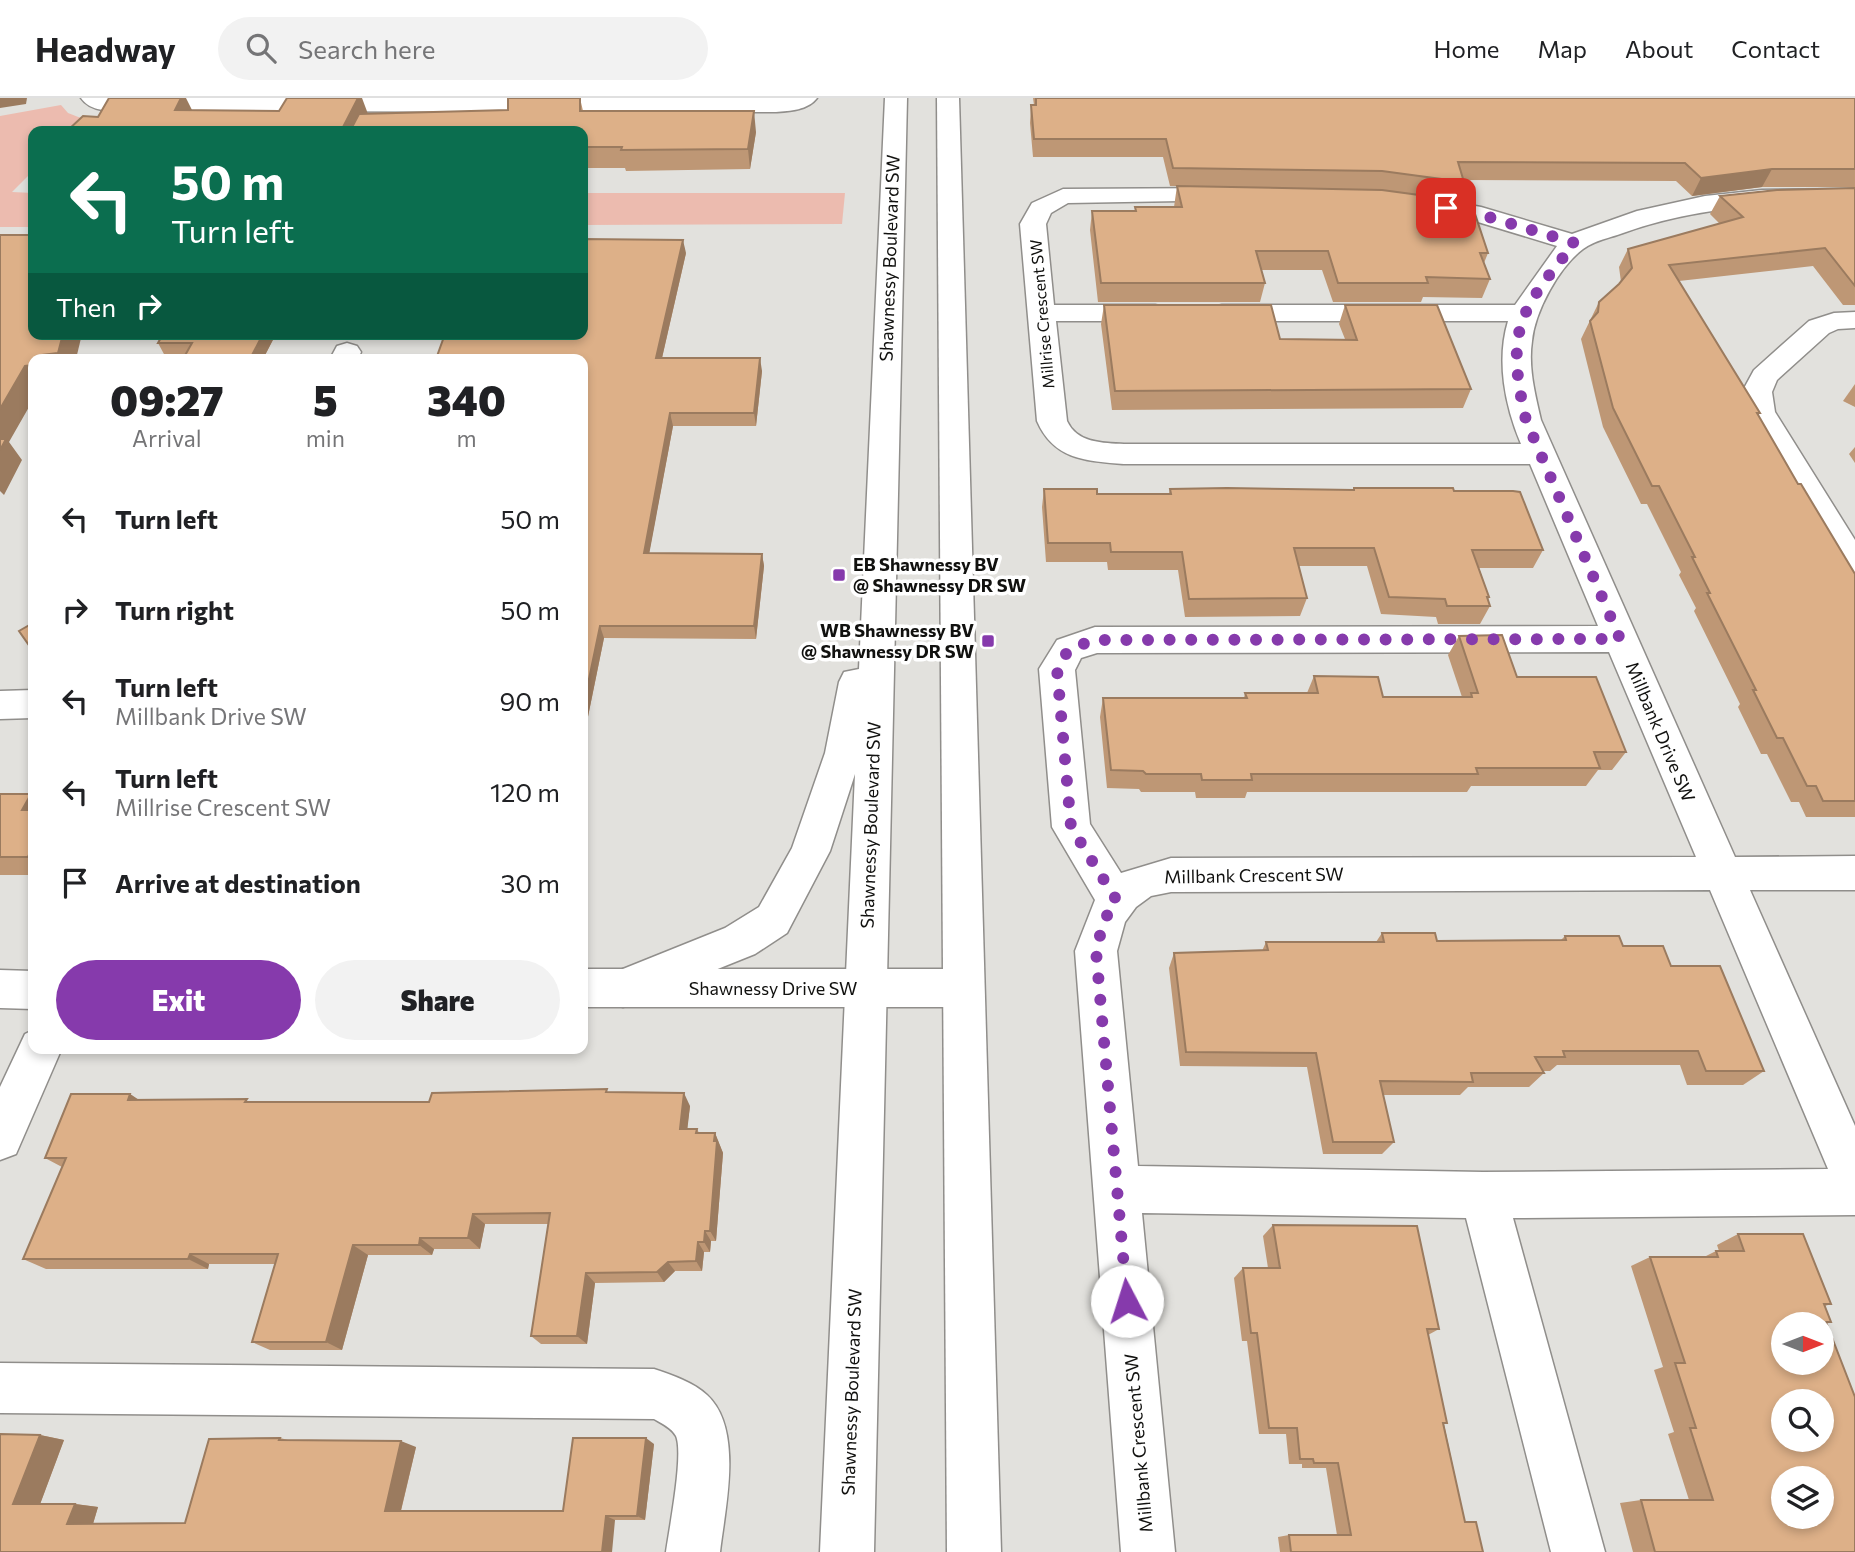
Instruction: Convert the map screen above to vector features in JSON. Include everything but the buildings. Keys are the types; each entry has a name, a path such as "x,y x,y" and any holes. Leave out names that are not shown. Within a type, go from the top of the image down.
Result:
{"street":[{"path":"92,98 99,103 635,101 776,105 790,104 806,98"},
{"name":"Shawnessy Boulevard SW","path":"847,1552 896,98"},
{"path":"948,98 974,1552"},
{"name":"Millrise Crescent SW","path":"1251,195 1087,194 1063,196 1041,208 1033,224 1055,432 1084,450 1124,454 1540,454"},
{"name":"Millbank Drive SW","path":"1855,196 1775,195 1689,204 1636,219 1575,243 1535,292 1520,321 1517,351 1518,384 1526,420 1855,1179"},
{"path":"1398,201 1472,212 1575,243"},
{"path":"1042,313 1524,313"},
{"path":"1855,320 1834,321 1819,327 1764,376 1757,392 1760,412 1855,567"},
{"path":"603,988 740,941 773,920 810,851 843,753 880,566"},
{"path":"1117,901 1071,827 1057,669 1069,649 1095,640 1620,639"},
{"path":"0,705 28,704"},
{"name":"Millbank Crescent SW","path":"1149,1552 1096,951 1104,920 1117,901 1137,883 1171,875 1855,873"},
{"name":"Shawnessy Drive SW","path":"603,988 963,988"},
{"path":"0,989 28,990"},
{"path":"0,1138 37,1054"},
{"path":"1117,1189 1483,1195 1855,1192"},
{"path":"1483,1195 1578,1552"},
{"path":"0,1388 654,1394 680,1404 700,1429 702,1468 693,1552"}],"shaded area":[{"path":"61,105 68,113 86,120 80,126 28,126 28,176 12,192 28,193 28,227 0,227 0,116"},
{"path":"588,193 845,193 842,224 588,225"}],"place":[{"name":"EB Shawnessy BV @ Shawnessy DR SW","path":"839,575"},
{"name":"WB Shawnessy BV @ Shawnessy DR SW","path":"988,641"}],"route":[{"path":"1127,1301 1096,951 1104,920 1117,901 1071,827 1057,669 1069,649 1095,640 1620,639 1526,420 1518,384 1520,321 1535,292 1575,243 1472,212 1446,208"}]}
